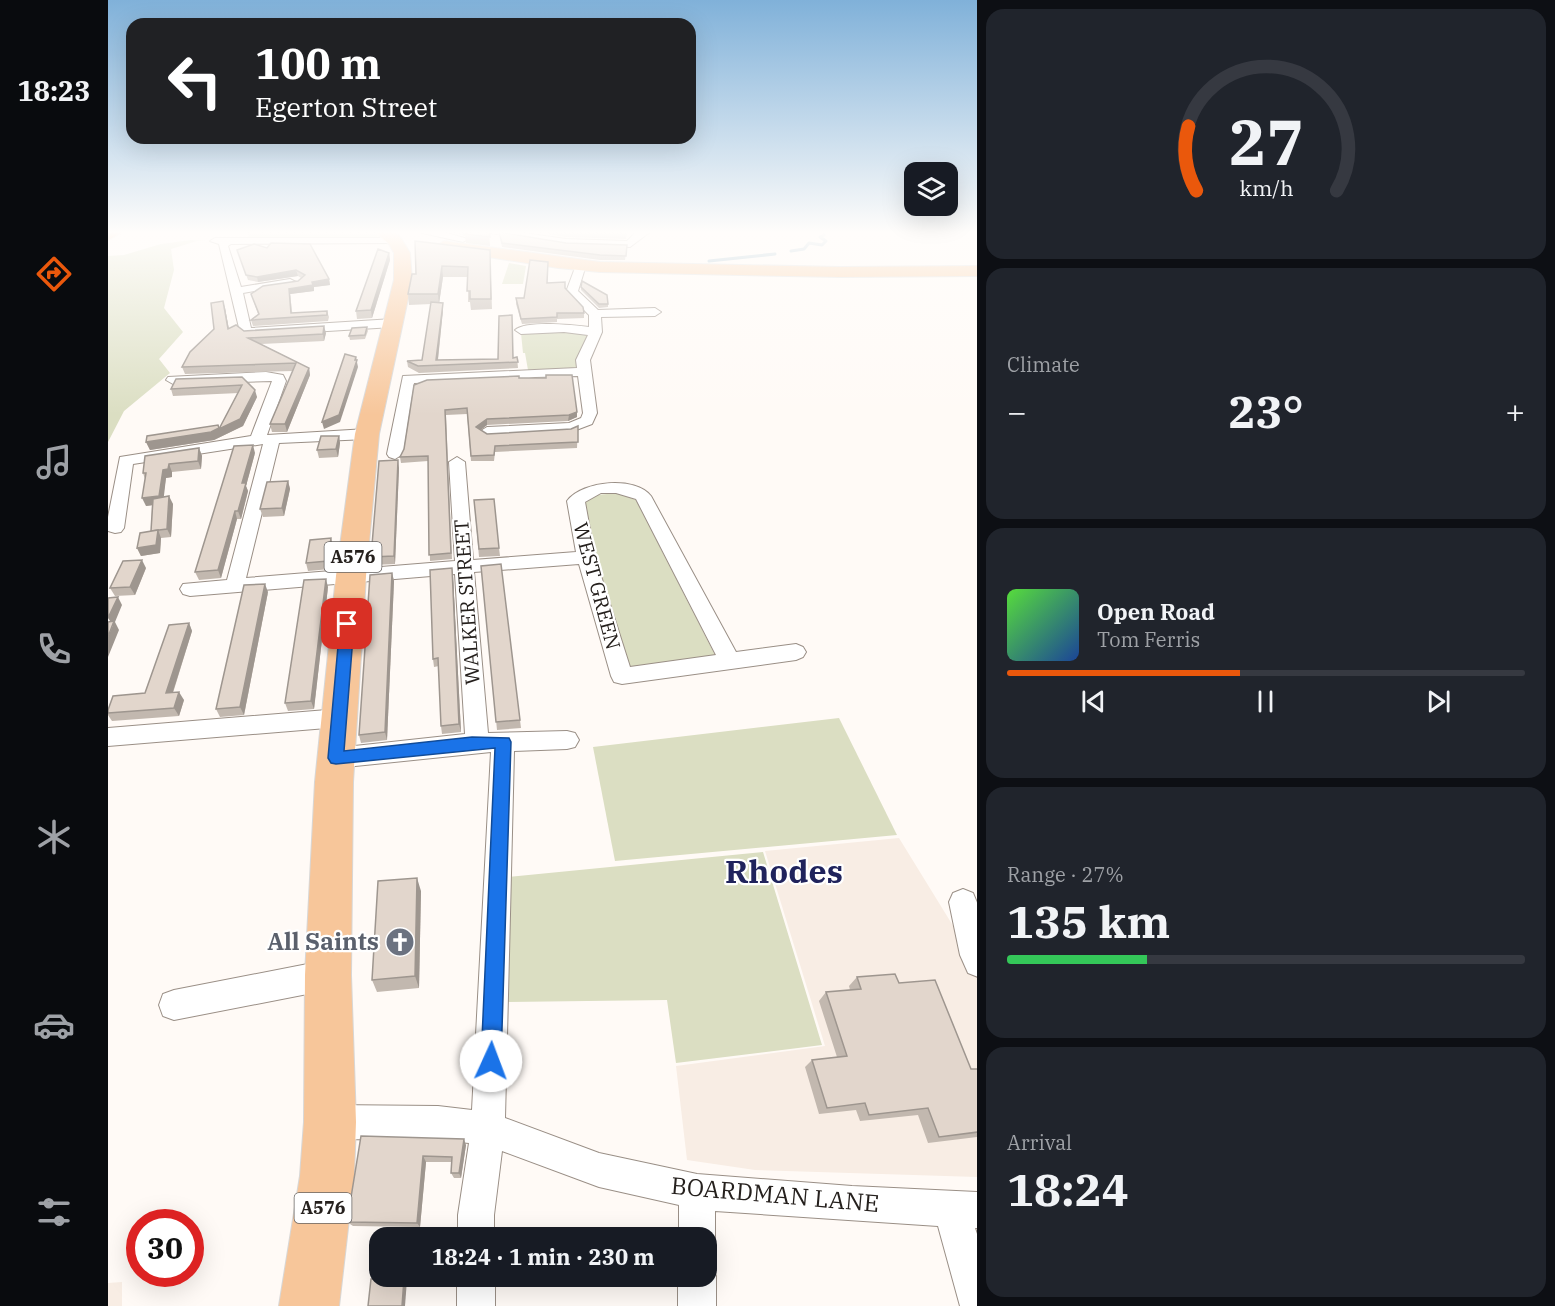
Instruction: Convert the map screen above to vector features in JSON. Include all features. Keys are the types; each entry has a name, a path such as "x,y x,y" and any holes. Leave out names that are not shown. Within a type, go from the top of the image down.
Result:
{"main road":[{"name":"A576","path":"309,1306 320,1236 330,1122 328,975 337,738 351,576 367,434 399,293"}],"street":[{"path":"237,293 246,332 393,323"},
{"path":"573,293 596,314 656,312"},
{"path":"487,432 571,426 587,421 590,413 583,372 584,355 596,332 596,314"},
{"path":"521,330 564,328 596,332"},
{"path":"395,454 408,379 510,377 535,373 583,372"},
{"path":"173,380 266,376 278,378 235,585"},
{"path":"115,528 126,460 264,439 367,434"},
{"name":"WALKER STREET","path":"457,462 465,566 490,742 488,1130 476,1227"},
{"name":"WEST GREEN","path":"730,661 643,496 621,487 587,491 576,501 586,557 622,676 796,652"},
{"path":"190,588 586,557"},
{"path":"108,737 337,738 490,742 567,740"},
{"path":"963,902 977,961"},
{"path":"174,1005 328,975"},
{"name":"BOARDMAN LANE","path":"330,1122 438,1123 488,1130 599,1170 697,1192 964,1209"},
{"path":"697,1192 697,1227"},
{"path":"964,1209 977,1296"},
{"path":"476,1287 476,1306"},
{"path":"697,1287 697,1306"}],"shaded area":[{"path":"899,838 963,942 977,973 977,1177 755,1170 687,1160 676,1066 825,1046 765,851"},
{"path":"122,1282 122,1306 108,1306 108,1283"}],"green space":[{"path":"108,293 168,293 164,308 183,332 159,359 170,373 124,411 108,442"},
{"path":"527,331 594,333 578,370 528,370 521,333"},
{"path":"618,493 636,500 716,657 623,669 578,506 585,496"},
{"path":"839,718 897,835 615,861 593,747"},
{"path":"763,852 822,1045 676,1063 667,1000 505,1002 508,877"}],"building":[{"path":"289,293 291,313 327,311 327,315 251,320 259,314 251,294"},
{"path":"362,293 376,293 371,310 356,311"},
{"path":"408,293 438,293 438,294"},
{"path":"470,293 491,293 491,299 470,299"},
{"path":"525,293 570,293 583,307 584,313 557,313 557,317 521,319 516,298 524,298"},
{"path":"587,293 607,295 608,304 599,304"},
{"path":"223,301 228,329 236,325 244,331 324,326 323,334 248,338 309,368 285,424 270,424 296,363 182,367 190,352 214,329 211,303"},
{"path":"431,302 443,303 436,360 498,359 499,316 512,315 513,358 517,357 518,362 418,366 407,361 422,360"},
{"path":"367,327 365,335 349,336 352,328"},
{"path":"345,354 356,357 355,360 357,360 339,415 322,422"},
{"path":"546,375 572,375 577,412 569,415 487,419 476,427 487,434 571,429 578,426 578,442 495,446 494,455 471,456 467,408 445,410 451,553 429,555 428,456 400,457 404,449 414,385 427,380 519,376 519,378 546,378"},
{"path":"242,377 255,390 240,419 219,429 242,385 171,389 176,379"},
{"path":"218,425 219,428 211,432 146,442 147,436"},
{"path":"321,436 339,436 336,449 317,450"},
{"path":"253,445 242,483 246,483 238,511 235,511 218,570 195,572 234,446"},
{"path":"199,448 198,461 169,464 168,469 163,470 159,496 142,498 146,473 143,473 145,456"},
{"path":"398,460 394,556 371,557 379,461"},
{"path":"288,481 282,508 260,509 267,482"},
{"path":"169,496 167,529 151,531 153,499"},
{"path":"494,499 499,548 479,549 474,500"},
{"path":"158,530 156,545 137,548 140,533"},
{"path":"331,538 328,561 306,563 310,540"},
{"path":"142,560 130,587 110,588 123,561"},
{"path":"501,564 520,720 496,722 481,566"},
{"path":"452,568 459,724 441,726 438,658 433,659 430,570"},
{"path":"392,573 385,732 359,735 370,575"},
{"path":"326,579 311,701 285,703 304,580"},
{"path":"265,584 240,707 216,709 244,585"},
{"path":"118,597 108,618 108,598"},
{"path":"114,621 108,637 108,622"},
{"path":"189,623 166,693 179,692 174,708 108,713 113,696 145,693 169,625"},
{"name":"All Saints","path":"417,878 415,976 372,980 378,881"},
{"path":"895,974 899,983 935,980 971,1069 977,1069 977,1132 939,1137 928,1108 869,1115 865,1103 827,1108 812,1060 847,1056 826,992 861,989 857,977"},
{"path":"361,1136 464,1139 459,1173 451,1173 452,1157 423,1156 417,1223 347,1222"},
{"path":"370,1287 403,1287 402,1306 368,1306"}],"place":[{"name":"All Saints","path":"400,942"}],"district":[{"name":"Rhodes","path":"784,872"}],"route":[{"path":"347,624 336,758 472,743 503,742 491,1061"}]}
